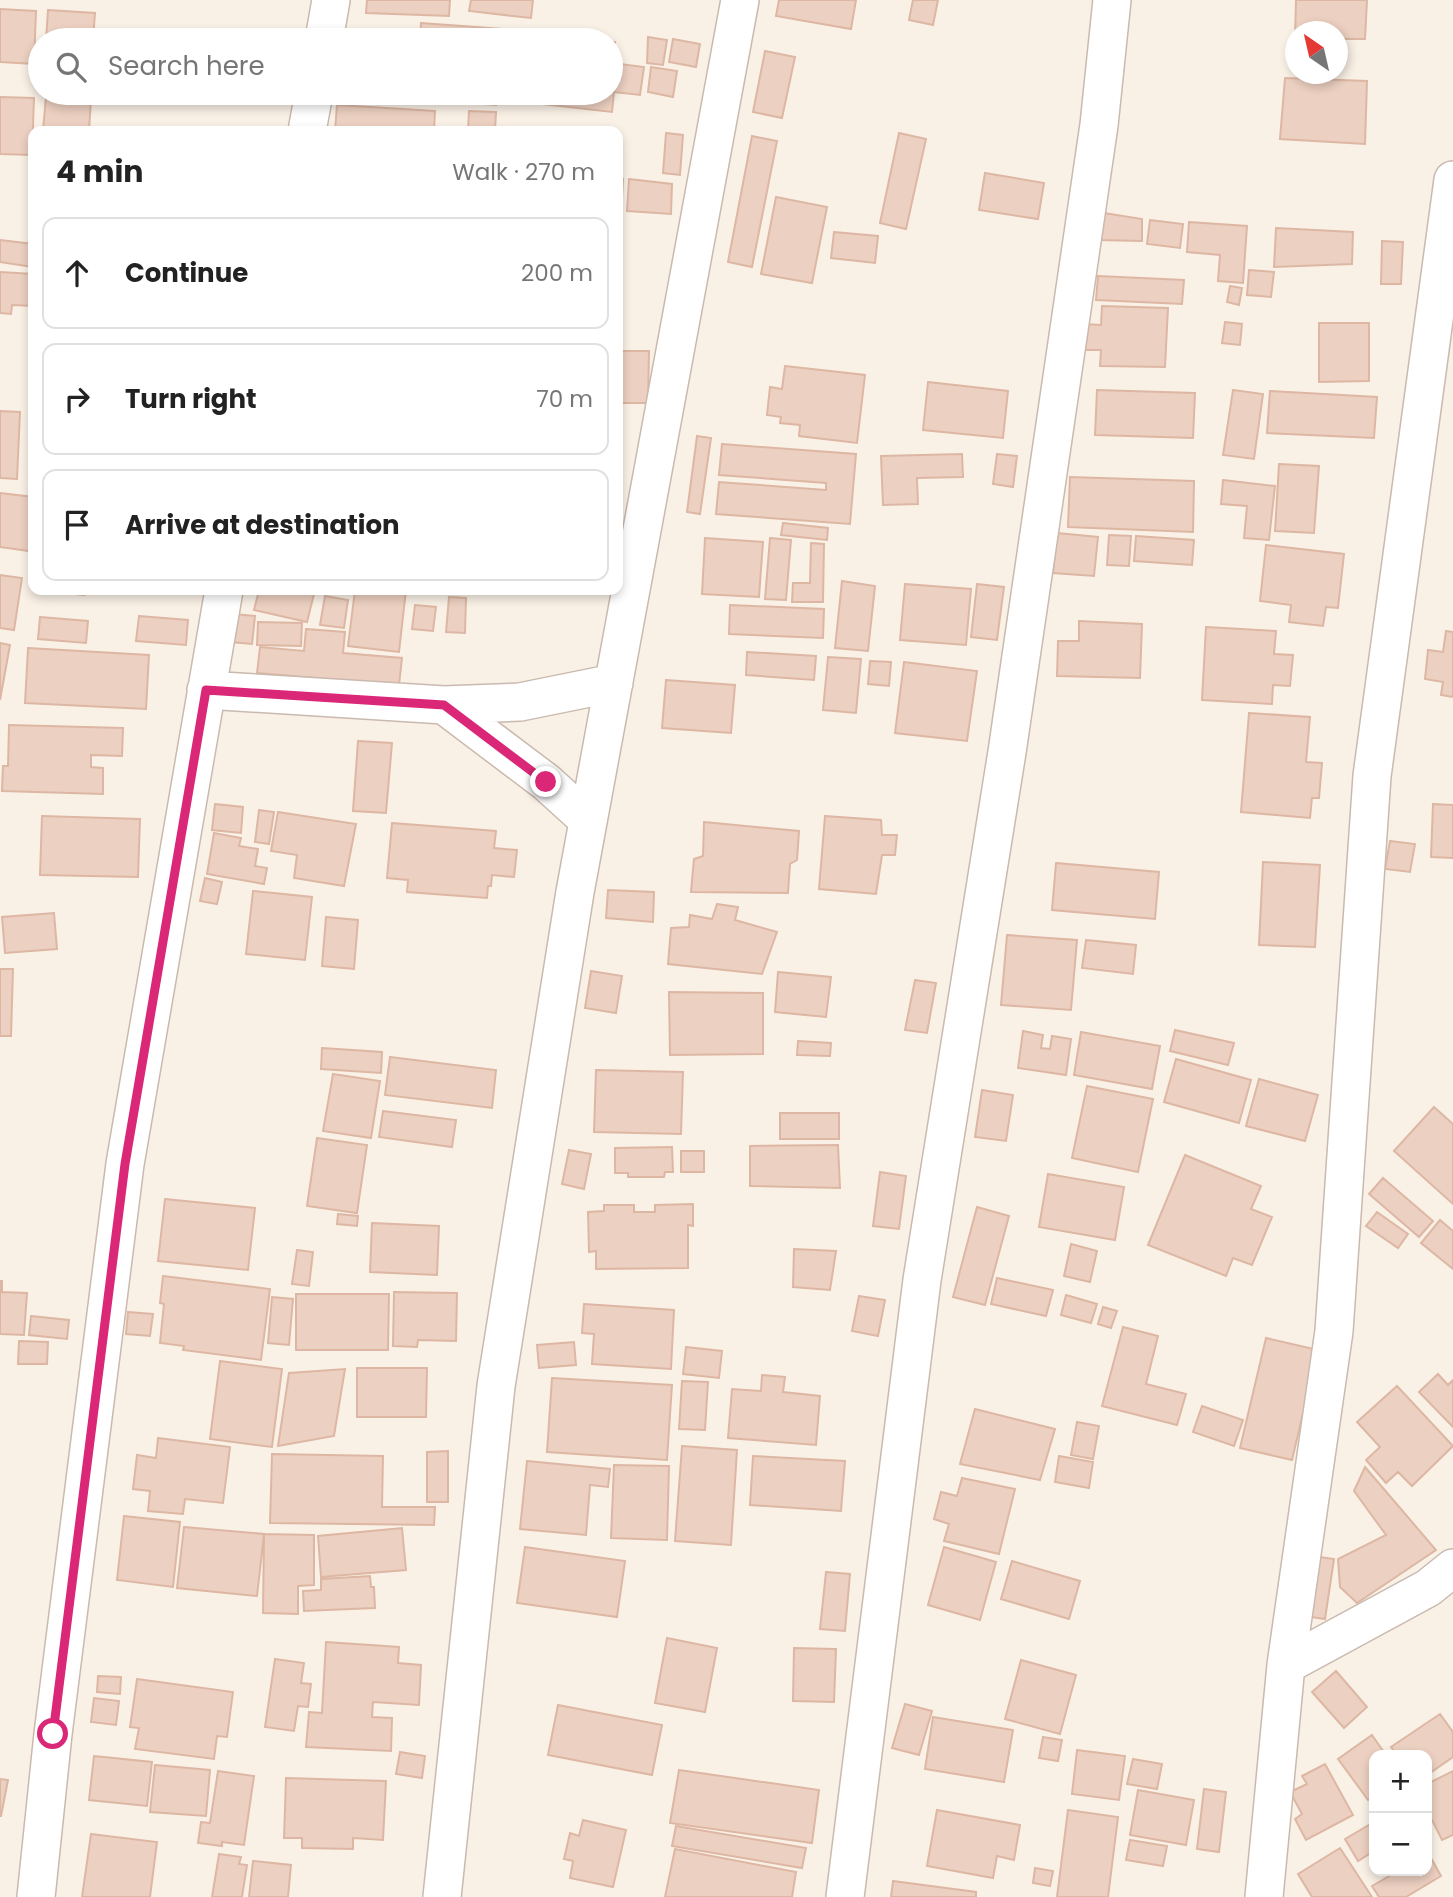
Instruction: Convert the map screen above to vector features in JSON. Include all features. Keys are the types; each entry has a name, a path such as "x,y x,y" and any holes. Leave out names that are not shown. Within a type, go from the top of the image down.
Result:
{"street":[{"path":"326,28 331,0"},
{"path":"442,1897 496,1386 588,820 740,0"},
{"path":"845,1897 922,1280 1007,752 1099,125 1112,0"},
{"path":"308,126 312,105"},
{"path":"1264,1897 1286,1665 1334,1331 1371,775 1453,180"},
{"path":"36,1897 53,1734 125,1164 223,595"},
{"path":"206,690 444,705 520,702 614,683"},
{"path":"444,705 546,782 588,820"},
{"path":"1286,1665 1428,1588 1453,1568"}],"building":[{"path":"367,0 450,0 449,16 366,13"},
{"path":"471,0 533,0 531,18 469,11"},
{"path":"779,0 856,0 851,29 776,16"},
{"path":"913,0 938,0 933,25 909,20"},
{"path":"1296,0 1367,0 1365,39 1348,39 1348,21 1295,21"},
{"path":"0,9 36,11 35,28 28,28 28,64 0,62"},
{"path":"48,10 95,13 94,28 47,28"},
{"path":"421,23 488,28 421,28"},
{"path":"648,37 667,40 663,65 647,63"},
{"path":"673,39 700,44 696,67 669,62"},
{"path":"765,51 795,57 782,118 753,112"},
{"path":"623,64 644,67 640,95 623,93"},
{"path":"651,67 677,71 673,97 648,92"},
{"path":"1285,78 1285,84 1348,84 1348,80 1367,81 1365,144 1280,139"},
{"path":"0,97 28,98 28,105 34,105 33,126 28,126 28,155 0,154"},
{"path":"45,105 91,105 89,126 43,126"},
{"path":"337,105 435,111 434,126 335,126"},
{"path":"551,105 613,105 612,112"},
{"path":"469,111 496,112 495,126 468,126"},
{"path":"666,133 683,135 680,175 663,173"},
{"path":"899,133 926,139 906,229 880,223"},
{"path":"752,136 777,141 752,267 728,262"},
{"path":"985,173 1044,183 1038,219 979,210"},
{"path":"629,179 672,184 671,214 627,211"},
{"path":"776,197 827,207 812,283 761,274"},
{"path":"1098,212 1142,219 1142,241 1097,240"},
{"path":"1150,220 1183,224 1180,248 1147,244"},
{"path":"1189,222 1247,226 1243,283 1218,281 1220,255 1187,252"},
{"path":"1276,228 1353,232 1352,264 1274,267"},
{"path":"834,232 878,236 875,263 831,258"},
{"path":"0,240 28,243 28,266 0,262"},
{"path":"1382,241 1403,242 1401,284 1381,284"},
{"path":"1249,270 1274,272 1271,297 1247,295"},
{"path":"0,272 28,274 28,306 12,305 11,314 0,313"},
{"path":"1098,276 1184,280 1182,304 1096,300"},
{"path":"1230,286 1242,288 1239,305 1227,302"},
{"path":"1102,306 1168,308 1165,367 1100,366 1101,350 1085,350 1086,324 1101,325"},
{"path":"1225,322 1242,324 1240,345 1222,343"},
{"path":"1319,323 1369,323 1369,381 1319,382"},
{"path":"623,351 649,351 648,403 623,403"},
{"path":"785,366 865,375 857,443 799,436 800,425 780,423 781,417 767,415 770,387 782,389"},
{"path":"928,382 1008,391 1003,438 923,430"},
{"path":"1097,390 1195,393 1193,438 1095,435"},
{"path":"1233,390 1263,394 1254,459 1223,455"},
{"path":"1270,391 1377,397 1374,438 1267,433"},
{"path":"0,411 20,412 17,479 0,478"},
{"path":"697,436 711,438 700,514 687,512"},
{"path":"722,444 856,454 850,524 716,514 719,482 826,490 826,483 719,475"},
{"path":"962,454 963,477 917,478 918,504 883,505 881,456"},
{"path":"997,454 1017,456 1013,487 993,484"},
{"path":"1279,464 1319,466 1314,533 1275,531"},
{"path":"1070,477 1194,481 1193,532 1068,527"},
{"path":"1223,480 1275,486 1269,540 1244,538 1247,506 1221,504"},
{"path":"0,493 28,496 28,551 0,547"},
{"path":"783,523 828,528 827,540 781,535"},
{"path":"1057,533 1098,537 1094,576 1053,573"},
{"path":"1109,535 1131,536 1129,566 1107,565"},
{"path":"1136,536 1194,540 1192,565 1134,561"},
{"path":"705,538 763,542 759,597 702,594"},
{"path":"770,538 791,540 786,600 765,599"},
{"path":"811,543 824,544 823,602 792,602 793,583 810,583"},
{"path":"1266,545 1344,554 1338,608 1326,607 1323,626 1289,622 1291,605 1260,601"},
{"path":"0,575 22,578 14,630 0,628"},
{"path":"842,581 875,586 868,651 835,648"},
{"path":"905,584 971,589 966,645 900,640"},
{"path":"977,584 1004,587 997,640 971,637"},
{"path":"258,595 314,595 307,622 254,610"},
{"path":"354,595 405,595 399,652 348,646"},
{"path":"325,596 348,600 344,628 320,625"},
{"path":"449,597 466,598 465,633 446,632"},
{"path":"415,605 436,607 433,631 412,629"},
{"path":"730,605 824,609 823,638 729,634"},
{"path":"233,614 255,616 252,644 230,642"},
{"path":"139,616 188,620 186,645 136,641"},
{"path":"40,617 88,621 86,643 38,639"},
{"path":"1079,621 1142,624 1140,678 1057,676 1058,641 1079,641"},
{"path":"258,622 302,623 301,646 257,645"},
{"path":"1206,627 1276,631 1274,654 1293,655 1290,686 1273,685 1272,704 1202,700"},
{"path":"306,629 345,632 343,653 402,658 399,685 257,673 260,647 304,651"},
{"path":"1446,631 1453,632 1453,697 1441,695 1443,682 1425,679 1428,650 1443,652"},
{"path":"0,643 10,645 0,700"},
{"path":"28,648 149,655 146,709 25,703"},
{"path":"747,652 816,656 814,680 746,675"},
{"path":"828,657 861,659 856,713 823,710"},
{"path":"870,661 891,662 889,686 868,684"},
{"path":"904,662 977,671 967,741 895,733"},
{"path":"666,680 735,685 731,733 662,728"},
{"path":"1249,713 1310,717 1306,762 1322,763 1319,798 1312,798 1310,818 1241,812"},
{"path":"9,725 123,728 122,756 91,755 91,767 103,768 103,794 2,791 3,766 8,766"},
{"path":"358,741 392,743 386,813 353,811"},
{"path":"215,804 243,807 241,833 212,830"},
{"path":"1433,804 1453,805 1453,858 1431,857"},
{"path":"259,810 274,812 269,844 255,842"},
{"path":"278,812 356,824 344,886 294,878 297,855 271,851"},
{"path":"42,816 140,819 138,877 40,875"},
{"path":"825,816 881,820 882,835 897,835 895,855 882,855 876,894 819,889"},
{"path":"704,822 799,831 797,860 790,864 788,893 691,892 694,859 703,856"},
{"path":"392,823 496,831 494,848 517,850 514,877 492,875 487,898 407,892 408,880 387,878"},
{"path":"214,833 241,838 239,846 258,849 255,866 267,868 264,884 207,874"},
{"path":"1390,841 1415,844 1410,872 1385,869"},
{"path":"1263,862 1320,865 1315,947 1259,945"},
{"path":"1056,863 1159,872 1155,919 1052,910"},
{"path":"205,878 222,882 217,904 200,901"},
{"path":"608,890 654,892 653,922 606,918"},
{"path":"253,891 312,897 305,960 246,954"},
{"path":"717,904 738,907 735,920 777,932 762,974 668,964 671,928 689,927 690,915 712,919"},
{"path":"54,913 57,949 5,953 2,917"},
{"path":"326,917 358,920 354,969 322,966"},
{"path":"1007,935 1077,940 1071,1010 1001,1005"},
{"path":"1086,940 1136,945 1133,974 1082,968"},
{"path":"0,969 13,969 11,1036 0,1036"},
{"path":"591,971 622,976 616,1013 585,1008"},
{"path":"778,972 831,977 826,1017 775,1012"},
{"path":"915,980 936,983 927,1033 905,1030"},
{"path":"669,992 763,993 763,1054 670,1055"},
{"path":"1175,1030 1234,1043 1228,1065 1170,1051"},
{"path":"1023,1031 1043,1035 1041,1048 1050,1049 1052,1036 1071,1039 1066,1075 1018,1068"},
{"path":"1081,1032 1160,1046 1152,1089 1074,1075"},
{"path":"798,1041 831,1043 830,1056 797,1055"},
{"path":"322,1048 382,1052 381,1073 321,1069"},
{"path":"390,1057 496,1070 492,1108 385,1095"},
{"path":"1176,1059 1251,1080 1239,1123 1164,1102"},
{"path":"596,1070 683,1072 681,1134 594,1132"},
{"path":"333,1074 380,1081 371,1138 323,1131"},
{"path":"1259,1079 1318,1095 1305,1141 1246,1126"},
{"path":"1087,1086 1153,1099 1138,1172 1072,1158"},
{"path":"982,1090 1013,1095 1006,1141 975,1137"},
{"path":"1434,1107 1453,1124 1453,1204 1394,1151"},
{"path":"383,1111 456,1120 452,1147 379,1137"},
{"path":"780,1113 839,1113 839,1139 780,1139"},
{"path":"317,1138 367,1145 357,1213 307,1206"},
{"path":"838,1145 840,1188 750,1186 750,1146"},
{"path":"672,1147 673,1172 665,1172 664,1177 628,1177 628,1173 615,1173 615,1148"},
{"path":"569,1150 591,1154 584,1189 562,1184"},
{"path":"681,1151 704,1151 704,1172 681,1172"},
{"path":"1185,1155 1261,1186 1251,1209 1272,1217 1252,1265 1233,1258 1226,1276 1148,1245"},
{"path":"880,1172 906,1176 899,1229 873,1226"},
{"path":"1048,1174 1124,1187 1115,1240 1039,1227"},
{"path":"1383,1178 1433,1221 1419,1237 1369,1194"},
{"path":"165,1199 255,1208 248,1270 158,1261"},
{"path":"693,1204 693,1226 688,1225 688,1268 596,1269 596,1251 589,1252 588,1212 604,1211 604,1205 634,1205 634,1212 655,1212 655,1205"},
{"path":"977,1207 1009,1216 985,1305 953,1297"},
{"path":"1377,1212 1408,1234 1398,1248 1366,1226"},
{"path":"338,1214 358,1216 357,1226 337,1224"},
{"path":"1440,1220 1453,1231 1453,1269 1421,1243"},
{"path":"372,1223 439,1226 437,1275 370,1272"},
{"path":"1071,1244 1097,1251 1090,1282 1064,1276"},
{"path":"794,1249 836,1251 830,1290 793,1287"},
{"path":"297,1250 313,1252 309,1286 292,1284"},
{"path":"163,1276 270,1289 261,1360 183,1350 184,1346 160,1343 164,1304 160,1303"},
{"path":"997,1278 1053,1290 1046,1316 991,1304"},
{"path":"0,1281 2,1292 27,1293 24,1335 0,1334"},
{"path":"394,1292 457,1293 456,1341 418,1340 417,1347 393,1346"},
{"path":"296,1294 389,1294 388,1350 296,1350"},
{"path":"1066,1295 1097,1304 1091,1323 1061,1315"},
{"path":"859,1296 885,1300 878,1336 852,1331"},
{"path":"272,1297 293,1299 289,1345 268,1343"},
{"path":"584,1304 674,1310 671,1369 592,1364 594,1334 582,1333"},
{"path":"1103,1307 1117,1311 1111,1328 1098,1324"},
{"path":"128,1312 153,1314 150,1336 126,1334"},
{"path":"31,1316 69,1320 67,1339 29,1335"},
{"path":"1123,1327 1158,1336 1146,1384 1186,1394 1177,1425 1102,1406"},
{"path":"1266,1338 1318,1350 1292,1460 1240,1448"},
{"path":"19,1341 48,1342 47,1364 18,1364"},
{"path":"574,1342 576,1365 539,1368 537,1345"},
{"path":"686,1347 722,1351 719,1378 683,1374"},
{"path":"220,1361 282,1369 272,1447 210,1439"},
{"path":"357,1368 427,1368 426,1417 357,1417"},
{"path":"345,1369 334,1436 278,1446 289,1373"},
{"path":"1438,1374 1448,1385 1453,1380 1453,1427 1419,1392"},
{"path":"762,1375 785,1377 783,1392 820,1396 816,1445 728,1438 732,1389 761,1391"},
{"path":"552,1378 672,1385 667,1460 547,1452"},
{"path":"682,1381 708,1382 705,1430 679,1429"},
{"path":"1397,1386 1453,1446 1412,1486 1398,1472 1386,1483 1366,1460 1380,1447 1357,1422"},
{"path":"1202,1406 1243,1420 1234,1446 1193,1432"},
{"path":"975,1409 1055,1429 1040,1480 960,1464"},
{"path":"1077,1422 1099,1426 1093,1459 1071,1455"},
{"path":"158,1438 230,1447 223,1503 185,1499 183,1514 148,1511 150,1491 133,1489 137,1455 156,1458"},
{"path":"682,1446 737,1450 731,1545 675,1541"},
{"path":"448,1451 448,1502 427,1502 427,1452"},
{"path":"272,1454 383,1456 382,1507 435,1507 434,1525 270,1523"},
{"path":"753,1456 845,1461 841,1511 750,1505"},
{"path":"1059,1456 1093,1462 1089,1488 1055,1482"},
{"path":"527,1461 610,1469 608,1487 590,1485 586,1535 520,1529"},
{"path":"614,1465 669,1466 667,1540 611,1538"},
{"path":"1365,1467 1436,1550 1357,1603 1340,1587 1338,1559 1386,1535 1354,1491"},
{"path":"962,1478 1015,1489 999,1554 944,1541 949,1524 934,1519 941,1492 957,1496"},
{"path":"124,1516 180,1522 173,1587 117,1580"},
{"path":"184,1527 264,1534 257,1596 177,1588"},
{"path":"402,1528 406,1570 321,1577 318,1536"},
{"path":"264,1534 314,1535 314,1585 298,1586 298,1614 263,1613"},
{"path":"525,1547 625,1561 617,1617 517,1603"},
{"path":"944,1547 996,1562 980,1620 928,1605"},
{"path":"1313,1556 1334,1559 1325,1619 1304,1616"},
{"path":"1012,1561 1080,1581 1069,1619 1001,1599"},
{"path":"826,1572 850,1574 845,1631 820,1629"},
{"path":"370,1576 371,1587 374,1587 375,1608 304,1611 303,1591 321,1590 321,1579"},
{"path":"667,1638 717,1648 705,1712 655,1703"},
{"path":"326,1642 399,1647 398,1663 421,1665 419,1705 373,1702 372,1717 392,1718 391,1751 306,1747 309,1712 322,1713"},
{"path":"794,1648 836,1649 834,1702 793,1701"},
{"path":"275,1659 304,1663 301,1683 311,1684 308,1707 298,1706 294,1731 265,1727"},
{"path":"1021,1660 1076,1675 1060,1734 1005,1719"},
{"path":"1336,1671 1367,1707 1344,1728 1312,1692"},
{"path":"98,1676 121,1677 120,1694 97,1692"},
{"path":"137,1679 233,1692 227,1737 217,1736 214,1759 135,1749 139,1728 130,1727"},
{"path":"94,1698 119,1701 116,1725 91,1722"},
{"path":"905,1704 932,1711 919,1755 892,1748"},
{"path":"558,1705 662,1725 652,1775 548,1755"},
{"path":"1440,1714 1453,1732 1453,1757 1432,1772 1432,1750 1393,1750 1391,1747"},
{"path":"933,1717 1013,1730 1004,1782 925,1769"},
{"path":"1372,1735 1382,1750 1369,1750 1369,1799 1368,1800 1338,1759"},
{"path":"1043,1737 1062,1740 1058,1761 1039,1758"},
{"path":"1077,1750 1125,1756 1119,1800 1072,1794"},
{"path":"400,1752 425,1756 422,1778 396,1774"},
{"path":"94,1756 152,1762 147,1806 89,1800"},
{"path":"1133,1759 1162,1764 1157,1789 1127,1784"},
{"path":"1325,1764 1353,1815 1306,1840 1295,1819 1302,1814 1290,1792 1307,1784 1302,1776"},
{"path":"155,1765 210,1770 206,1816 150,1812"},
{"path":"679,1770 819,1790 812,1843 670,1823"},
{"path":"218,1771 254,1776 244,1845 198,1843 201,1822 210,1823"},
{"path":"1453,1771 1453,1835 1442,1840 1432,1820 1432,1782"},
{"path":"286,1778 386,1781 383,1840 353,1838 353,1849 302,1848 302,1838 284,1838"},
{"path":"0,1779 8,1780 1,1816 0,1816"},
{"path":"1204,1789 1226,1792 1219,1852 1197,1849"},
{"path":"1138,1790 1194,1800 1186,1845 1130,1835"},
{"path":"937,1810 1020,1825 1014,1860 997,1856 993,1878 927,1866"},
{"path":"1068,1810 1118,1817 1108,1897 1057,1897"},
{"path":"583,1820 626,1830 613,1887 570,1878 573,1861 564,1859 570,1833 579,1836"},
{"path":"1369,1825 1369,1854 1358,1861 1345,1839"},
{"path":"676,1826 806,1848 802,1868 672,1846"},
{"path":"91,1834 157,1842 150,1897 82,1897"},
{"path":"1130,1840 1167,1846 1163,1866 1126,1860"},
{"path":"1340,1848 1372,1897 1312,1897 1298,1874"},
{"path":"675,1849 796,1872 792,1897 665,1897"},
{"path":"219,1854 241,1857 239,1864 247,1865 242,1897 212,1897"},
{"path":"1432,1860 1441,1876 1406,1897 1379,1897 1372,1886 1389,1876 1432,1876"},
{"path":"253,1861 291,1865 288,1897 249,1897"},
{"path":"1035,1868 1053,1871 1050,1886 1033,1883"},
{"path":"893,1881 976,1892 976,1897 891,1897"}],"route":[{"path":"53,1734 125,1164 206,690 444,705 546,782"}]}
